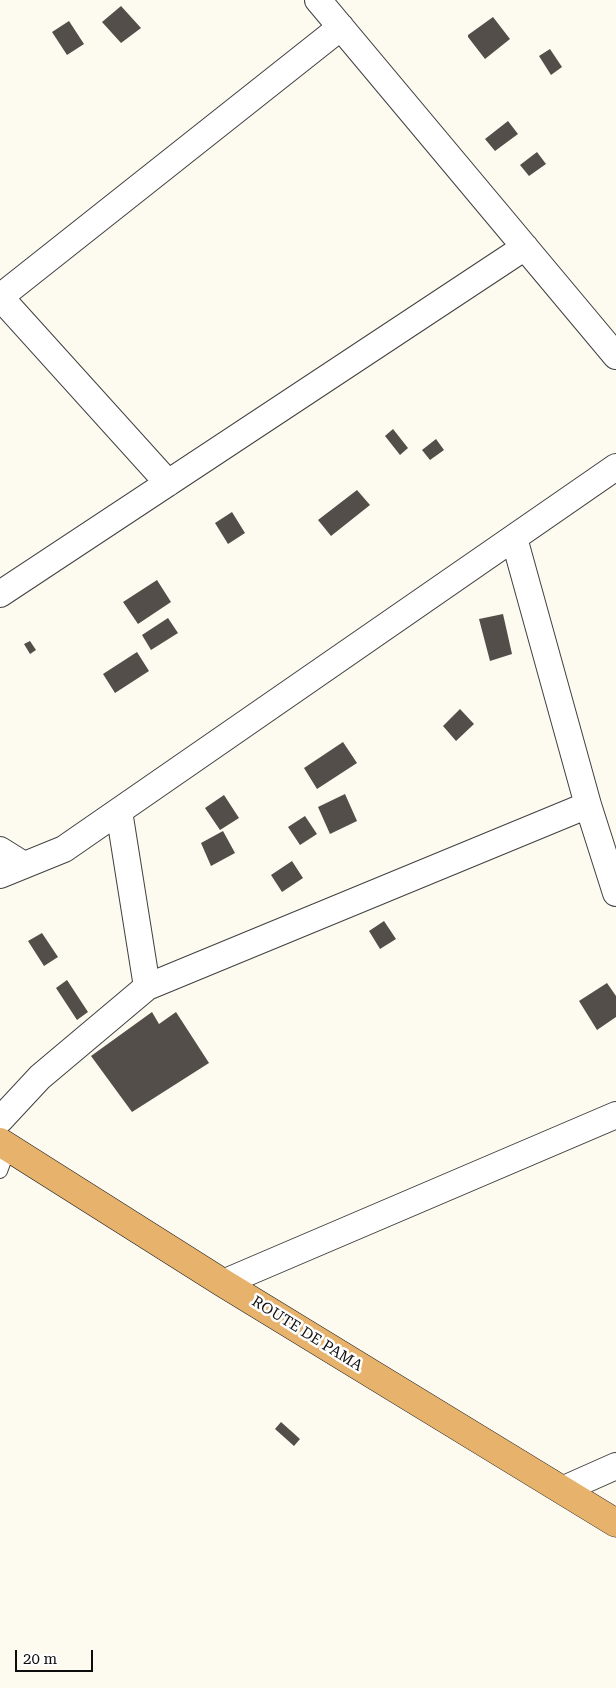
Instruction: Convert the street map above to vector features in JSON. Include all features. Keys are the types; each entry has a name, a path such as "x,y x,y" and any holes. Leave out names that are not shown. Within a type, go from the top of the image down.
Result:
{"highway":[{"name":"ROUTE DE PAMA","path":"3,1153 223,1283 616,1523"}],"street":[{"path":"318,0 616,356"},
{"path":"168,483 0,297 341,27"},
{"path":"0,594 525,247"},
{"path":"0,875 64,849 616,467"},
{"path":"514,538 588,805 616,893"},
{"path":"0,1120 40,1077 148,986 588,805"},
{"path":"119,811 148,986"},
{"path":"0,850 24,865"},
{"path":"223,1283 616,1115"},
{"path":"562,1490 616,1466"}],"building":[{"path":"121,6 141,28 121,43 102,22"},
{"path":"493,17 510,39 485,59 468,35"},
{"path":"69,21 84,44 67,55 52,32"},
{"path":"550,49 562,67 551,75 539,56"},
{"path":"508,121 518,134 495,151 485,139"},
{"path":"537,152 546,164 529,176 520,165"},
{"path":"393,429 408,448 400,455 385,436"},
{"path":"436,439 444,450 430,460 422,450"},
{"path":"357,490 370,505 331,536 318,520"},
{"path":"232,512 245,533 228,544 215,523"},
{"path":"157,580 171,602 138,624 123,602"},
{"path":"503,614 512,654 490,661 479,619"},
{"path":"168,618 178,633 151,650 142,635"},
{"path":"30,641 36,650 30,654 24,644"},
{"path":"137,652 149,671 115,693 103,674"},
{"path":"460,709 474,724 456,741 443,726"},
{"path":"343,742 357,763 317,789 304,768"},
{"path":"345,794 357,821 330,834 318,807"},
{"path":"224,795 239,818 220,830 205,808"},
{"path":"305,816 317,834 300,845 288,827"},
{"path":"223,831 235,853 211,866 201,843"},
{"path":"292,861 303,878 282,892 271,875"},
{"path":"384,921 396,939 380,949 369,931"},
{"path":"42,933 58,957 44,966 28,941"},
{"path":"67,980 88,1012 77,1020 56,988"},
{"path":"607,983 616,996 616,1017 597,1030 579,1001"},
{"path":"152,1012 159,1024 176,1012 209,1063 132,1112 91,1056"},
{"path":"281,1422 300,1439 294,1446 275,1429"}]}
